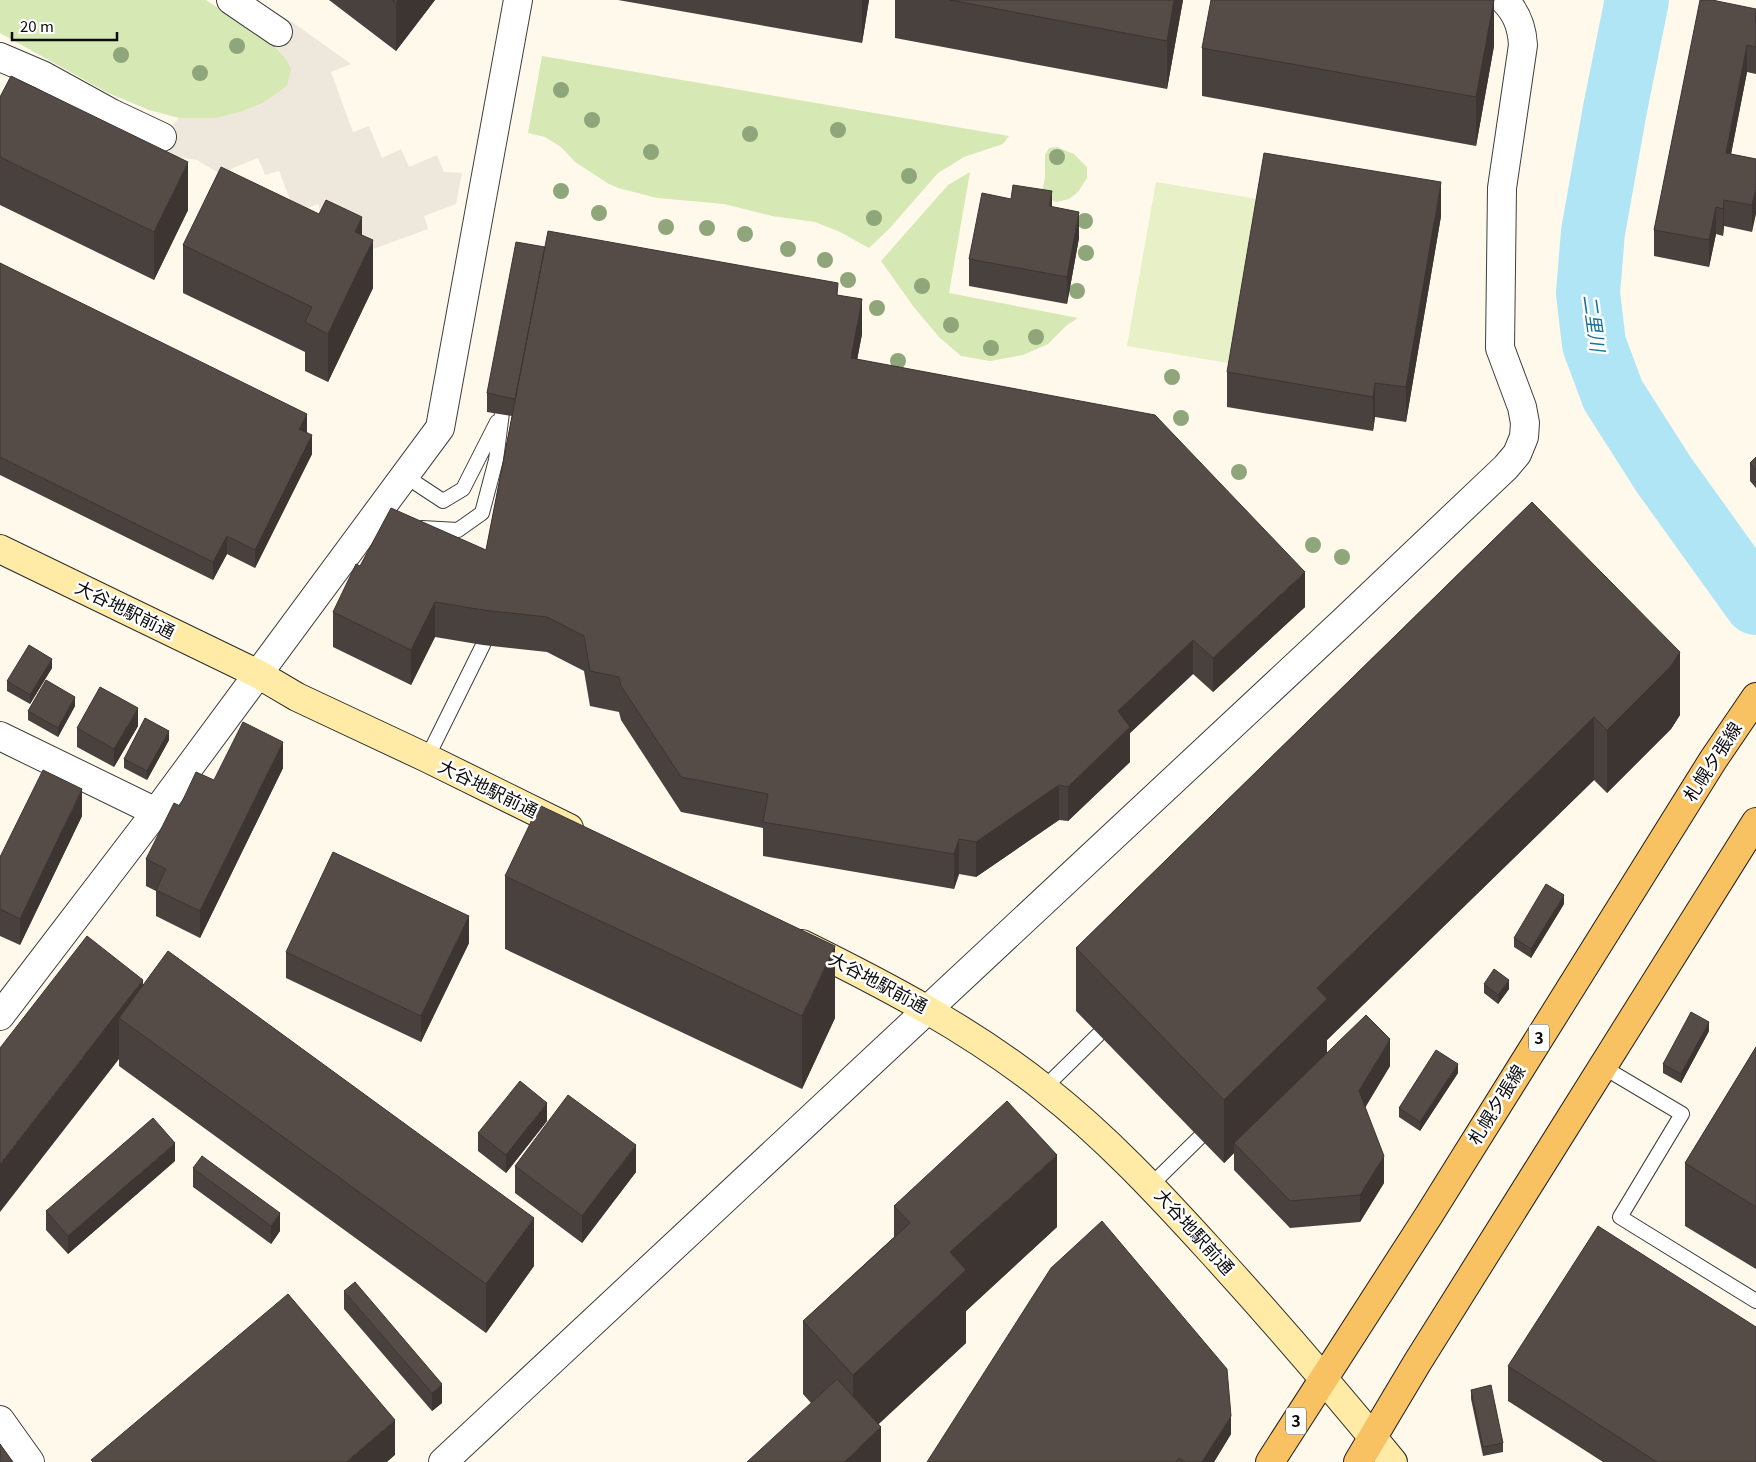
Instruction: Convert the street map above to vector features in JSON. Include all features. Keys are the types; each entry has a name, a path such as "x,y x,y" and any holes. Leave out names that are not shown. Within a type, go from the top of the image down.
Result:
{"main road":[{"name":"札幌夕張線","path":"1270,1462 1424,1223 1713,760 1756,697"},
{"path":"1358,1462 1417,1363 1756,822"}],"street":[{"path":"231,0 278,32"},
{"path":"0,1016 156,812 258,674 390,509 405,476 440,428 518,0"},
{"path":"442,1462 1360,606 1506,467 1517,454 1524,437 1525,423 1522,407 1500,348 1502,188 1523,45 1522,30 1516,15 1504,0"},
{"path":"0,57 42,75 111,113 162,137"},
{"name":"大谷地駅前通","path":"0,549 258,674 297,697 427,758 587,838"},
{"path":"0,736 156,812"},
{"name":"大谷地駅前通","path":"784,935 928,1009 998,1054 1044,1088 1085,1122 1151,1185 1282,1329 1392,1462"},
{"path":"0,1420 30,1462"}],"lane":[{"path":"410,523 418,528 458,530 482,513 496,460 506,385"},
{"path":"405,476 443,501 463,489 501,414"},
{"path":"427,758 483,645"},
{"path":"1044,1088 1098,1035"},
{"path":"1603,1067 1682,1114 1620,1217 1756,1301"},
{"path":"1151,1185 1199,1138"}],"green space":[{"path":"0,0 206,0 270,42 285,57 292,69 291,83 266,102 241,112 217,118 179,118 149,110 108,93 0,33"},
{"path":"542,56 1009,136 1003,144 964,157 938,173 889,229 869,248 840,232 815,222 772,216 724,204 657,198 609,184 575,162 561,147 545,137 528,133"},
{"path":"1057,147 1074,154 1087,167 1087,178 1078,192 1069,199 1057,202 1041,197 1045,178 1045,155 1049,148"},
{"path":"970,172 949,293 1078,318 1067,325 1048,344 1023,355 990,361 961,356 939,337 913,306 881,261 948,185"},
{"path":"1156,182 1257,199 1228,363 1127,346"}],"shaded area":[{"path":"288,19 351,64 331,72 353,132 369,126 382,158 401,149 409,167 437,155 444,172 462,173 456,204 424,216 428,229 357,255 323,217 318,204 295,213 279,171 265,175 258,158 233,168 222,175 197,160 149,152 179,118 215,118 241,112 263,103 287,86 291,69 285,57 270,42"}],"building":[{"path":"950,0 1174,0 1167,41"},
{"path":"1211,0 1494,0 1476,97 1202,48"},
{"path":"1700,0 1712,0 1756,9 1756,47 1747,45 1726,153 1756,159 1756,188 1752,205 1724,200 1723,209 1716,207 1709,240 1654,230"},
{"path":"11,76 188,162 154,232 0,157 0,97"},
{"path":"1264,153 1441,182 1406,387 1375,383 1373,397 1227,372"},
{"path":"221,167 319,214 326,200 362,217 355,232 373,240 328,334 305,322 312,307 183,245"},
{"path":"1013,185 1052,191 1049,206 1079,212 1067,277 969,259 982,193 1011,199"},
{"path":"548,231 838,283 837,295 862,299 851,358 1155,415 1305,572 1213,658 1193,640 1118,711 1130,727 1068,787 1059,785 976,842 959,839 954,854 763,822 768,794 681,777 621,686 619,677 590,671 584,636 547,617 483,610 435,602 411,650 333,612 356,564 360,566 391,508 486,550"},
{"path":"516,242 545,247 515,399 487,393"},
{"path":"0,263 307,414 299,429 312,435 255,550 227,536 213,562 0,457"},
{"path":"1756,457 1756,470 1750,463"},
{"path":"1532,502 1680,652 1671,666 1607,730 1594,717 1317,988 1327,999 1224,1100 1076,948"},
{"path":"29,645 52,659 30,695 7,681"},
{"path":"46,680 75,697 58,728 28,711"},
{"path":"100,687 138,708 114,749 77,728"},
{"path":"145,718 169,731 147,771 124,759"},
{"path":"243,722 283,742 200,911 156,890 166,869 146,859 174,803 180,806 196,772 214,780"},
{"path":"43,770 82,789 20,919 0,909 0,857"},
{"path":"539,805 835,946 802,1016 505,876"},
{"path":"333,852 469,916 421,1016 286,952"},
{"path":"1546,884 1564,895 1531,949 1514,938"},
{"path":"87,936 143,980 0,1164 0,1048"},
{"path":"168,951 534,1218 486,1284 119,1018"},
{"path":"1494,969 1509,980 1498,995 1484,984"},
{"path":"1691,1012 1709,1022 1681,1074 1663,1064"},
{"path":"1366,1015 1390,1039 1359,1091 1384,1156 1360,1195 1290,1201 1234,1143"},
{"path":"1756,1047 1756,1207 1685,1163"},
{"path":"1436,1050 1458,1064 1420,1122 1399,1108"},
{"path":"520,1081 547,1103 506,1155 478,1133"},
{"path":"568,1095 636,1145 582,1216 515,1166"},
{"path":"1007,1101 1057,1155 950,1252 966,1270 853,1375 803,1321 910,1223 894,1206"},
{"path":"153,1118 175,1143 68,1236 46,1211"},
{"path":"202,1156 280,1213 271,1226 193,1168"},
{"path":"1102,1221 1227,1369 1231,1416 1202,1462 1185,1462 1179,1458 1176,1462 927,1462 1051,1268"},
{"path":"1598,1226 1756,1327 1756,1462 1657,1462 1508,1366"},
{"path":"355,1282 442,1384 432,1393 344,1291"},
{"path":"288,1294 395,1420 346,1462 93,1462 91,1460"},
{"path":"837,1379 881,1427 844,1462 747,1462"},
{"path":"1491,1385 1503,1443 1483,1447 1471,1390"},
{"path":"0,1444 13,1462 0,1462"}],"waterway":[{"name":"二里川","path":"1637,0 1593,232 1588,293 1594,344 1613,395 1664,475 1756,603"}]}
